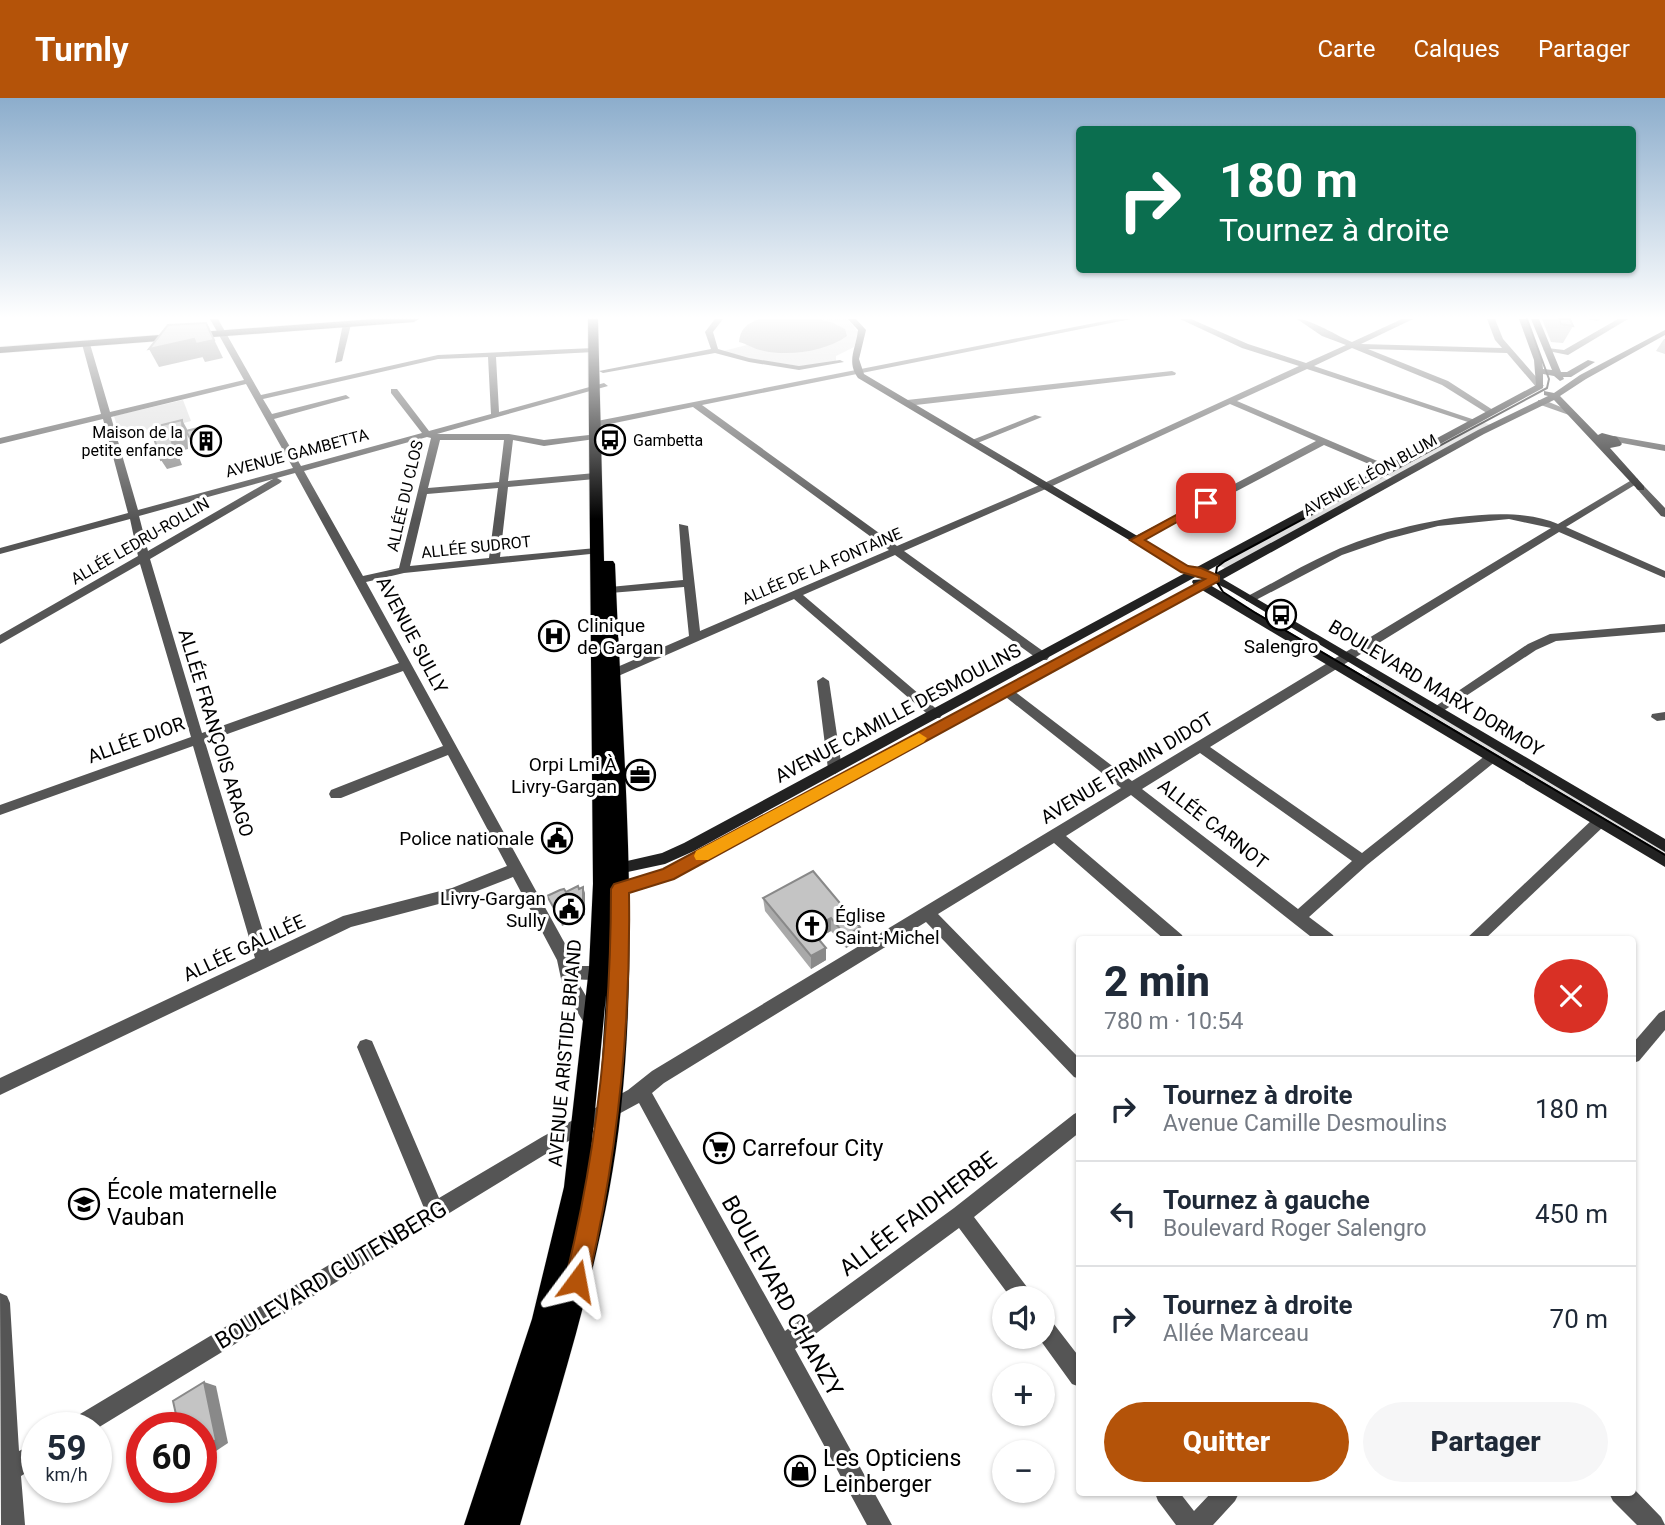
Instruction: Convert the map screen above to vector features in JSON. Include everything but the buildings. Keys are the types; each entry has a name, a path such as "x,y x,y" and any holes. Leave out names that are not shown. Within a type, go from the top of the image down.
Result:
{"main road":[{"name":"AVENUE ARISTIDE BRIAND","path":"505,1525 572,1302 592,1216 610,1109 620,939 614,880 596,551 595,476 600,386"},
{"path":"878,386 1208,582"},
{"name":"AVENUE LÉON BLUM","path":"1208,582 1570,386"},
{"path":"1539,387 1555,396 1583,428 1612,445 1638,484"},
{"name":"AVENUE LÉON BLUM","path":"1190,572 1539,387"},
{"name":"AVENUE ARISTIDE BRIAND","path":"480,1525 526,1383 555,1280 576,1187 599,968 614,880 610,590 598,428"},
{"path":"1599,439 1612,445"},
{"name":"AVENUE CAMILLE DESMOULINS","path":"614,880 672,855 936,715 1190,572"},
{"name":"BOULEVARD MARX DORMOY","path":"1208,582 1250,599 1663,841"},
{"name":"BOULEVARD MARX DORMOY","path":"1208,582 1334,666 1665,861"},
{"name":"AVENUE CAMILLE DESMOULINS","path":"614,880 668,874 1208,582"}],"street":[{"name":"ALLÉE FRANÇOIS ARAGO","path":"97,386 144,558 264,962"},
{"path":"0,441 231,386"},
{"name":"AVENUE SULLY","path":"252,386 562,956 578,974 591,973 599,968"},
{"path":"258,398 310,386"},
{"path":"494,386 495,415"},
{"name":"AVENUE GAMBETTA","path":"0,551 431,435 586,386"},
{"path":"394,391 431,435 509,437 544,443 696,405 797,386"},
{"path":"907,403 1060,386"},
{"name":"ALLÉE DE LA FONTAINE","path":"612,674 1045,486 1263,386"},
{"path":"1366,386 1474,421"},
{"path":"1449,386 1490,412"},
{"path":"270,417 346,398"},
{"path":"1230,401 1385,468"},
{"path":"1542,402 1569,412"},
{"path":"696,405 1043,657"},
{"path":"972,442 1038,417"},
{"name":"ALLÉE DU CLOS","path":"404,570 422,492 431,435"},
{"path":"494,561 509,437"},
{"path":"1136,540 1322,442"},
{"path":"1612,445 1634,444 1665,448"},
{"name":"ALLÉE LEDRU-ROLLIN","path":"0,640 296,470"},
{"path":"422,492 595,476"},
{"path":"1638,484 1665,498"},
{"path":"1638,484 1665,514"},
{"name":"AVENUE FIRMIN DIDOT","path":"610,1109 926,912 1347,656 1638,484"},
{"path":"1250,599 1338,553 1427,525 1509,516 1534,518 1561,528 1665,575"},
{"path":"683,526 695,638"},
{"name":"ALLÉE SUDROT","path":"359,580 404,570 596,551"},
{"path":"610,590 688,583"},
{"path":"796,595 936,715"},
{"path":"1436,710 1532,647 1554,637 1665,628"},
{"name":"ALLÉE DIOR","path":"0,810 404,666"},
{"path":"823,681 835,769"},
{"name":"ALLÉE CARNOT","path":"1006,691 1299,917 1320,936"},
{"path":"1200,746 1362,861"},
{"path":"336,794 449,749"},
{"path":"1299,917 1362,861 1491,758"},
{"path":"1477,936 1599,822"},
{"path":"1055,835 1171,936"},
{"name":"ALLÉE GALILÉE","path":"0,1087 348,921 454,894 514,870"},
{"path":"926,912 1076,1066"},
{"name":"AVENUE SULLY","path":"562,956 569,983 593,1024"},
{"path":"1636,1051 1665,1018"},
{"path":"366,1046 435,1212"},
{"name":"BOULEVARD CHANZY","path":"640,1090 880,1525"},
{"name":"BOULEVARD GUTENBERG","path":"104,1412 610,1109"},
{"name":"ALLÉE FAIDHERBE","path":"783,1345 961,1214 1076,1123"},
{"path":"961,1214 1014,1286"},
{"path":"0,1303 9,1439 4,1473 13,1525"},
{"path":"1055,1342 1076,1371"},
{"path":"4,1473 21,1463"},
{"path":"1168,1496 1190,1525"},
{"path":"1197,1525 1224,1496"},
{"path":"1623,1496 1653,1525"}],"shaded area":[{"path":"183,400 191,421 121,440 114,416"},
{"path":"1479,420 1493,426 1394,478 1383,473 1470,428"},
{"path":"1378,475 1390,481 1227,569 1214,563"},
{"path":"1371,673 1665,849 1665,858 1362,680"}],"tram line":[{"path":"1548,386 1225,561 1217,567 1215,579 1223,592 1254,612 1665,855"}],"slow traffic":[{"path":"702,856 919,738"}],"place":[{"name":"Gambetta","path":"610,440"},
{"name":"Maison de la petite enfance","path":"206,441"},
{"name":"Salengro","path":"1281,615"},
{"name":"Clinique de Gargan","path":"554,636"},
{"name":"Orpi Lmi À Livry-Gargan","path":"640,775"},
{"name":"Police nationale","path":"557,838"},
{"name":"Livry-Gargan Sully","path":"569,909"},
{"name":"Église Saint-Michel","path":"812,926"},
{"name":"Carrefour City","path":"719,1148"},
{"name":"École maternelle Vauban","path":"84,1204"},
{"name":"Les Opticiens Leinberger","path":"800,1471"}],"route":[{"path":"577,1281 592,1216 610,1109 620,939 620,889 668,874 1214,579 1197,570 1185,569 1136,540 1206,503"}]}
